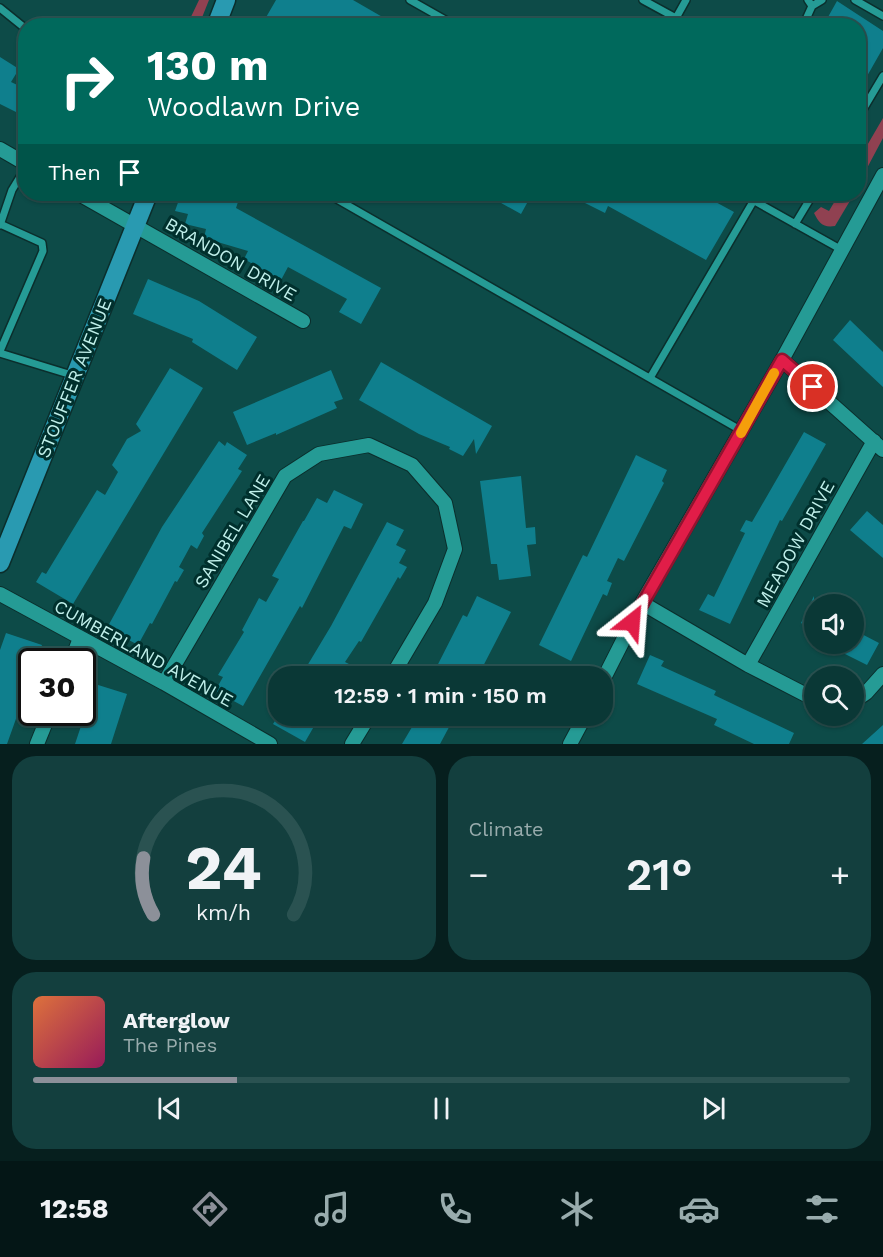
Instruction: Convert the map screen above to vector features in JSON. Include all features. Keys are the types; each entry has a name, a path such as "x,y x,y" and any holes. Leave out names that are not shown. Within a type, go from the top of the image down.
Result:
{"street":[{"path":"219,18 226,0"},
{"path":"1,152 18,161"},
{"path":"610,666 642,603 881,185"},
{"name":"BRANDON DRIVE","path":"92,201 303,321"},
{"name":"STOUFFER AVENUE","path":"0,563 145,201"},
{"path":"782,360 878,446"},
{"name":"SANIBEL LANE","path":"164,683 285,476 319,454 369,445 412,465 445,503 455,549 435,603 398,666"},
{"name":"MEADOW DRIVE","path":"748,665 878,446"},
{"name":"CUMBERLAND AVENUE","path":"0,594 164,683 251,739 270,744"},
{"path":"642,603 748,665 804,694"},
{"path":"77,648 81,638"},
{"path":"864,694 883,674"},
{"path":"37,744 44,726"},
{"path":"352,744 363,726"},
{"path":"570,744 580,726"}],"lane":[{"path":"410,0 442,18"},
{"path":"643,0 653,2 676,18 686,0"},
{"path":"805,18 810,3 822,0"},
{"path":"855,0 883,16"},
{"path":"0,9 18,23"},
{"path":"866,105 883,76"},
{"path":"18,179 0,225 34,238 42,243 43,251 0,352 75,376"},
{"path":"340,201 742,430"},
{"path":"650,378 753,201"},
{"path":"756,201 842,250"},
{"path":"795,224 809,201"}],"shaded area":[{"path":"199,0 209,0 202,18 190,18"},
{"path":"883,118 883,138 866,170 866,147"},
{"path":"835,201 850,201 835,226 824,225 814,213 821,207 829,211"}],"building":[{"path":"276,0 353,0 384,18 266,18"},
{"path":"837,1 863,18 827,18"},
{"path":"866,20 883,31 883,48 866,78"},
{"path":"0,57 18,68 11,82 18,85 18,113 0,104"},
{"path":"179,201 238,202 236,208 381,288 361,324 339,312 347,299 288,267 281,280 244,259 248,251 204,238 206,229 185,224 188,214 175,211"},
{"path":"498,201 528,201 521,214"},
{"path":"581,201 714,201 734,212 706,260 608,206 605,213"},
{"path":"148,279 199,301 257,337 237,370 192,342 193,339 133,314"},
{"path":"850,320 883,352 883,387 833,340"},
{"path":"381,362 492,426 476,454 474,439 463,456 359,400"},
{"path":"170,368 203,388 73,604 36,582 42,572 46,574 97,490 105,495 118,472 112,465 127,439 141,431 136,424"},
{"path":"331,370 343,399 334,402 337,408 247,445 233,412"},
{"path":"804,432 826,444 782,521 780,520 730,624 699,610 708,594 714,597 745,533 740,531 746,520 752,522"},
{"path":"219,441 225,446 227,442 247,455 238,469 242,471 202,533 204,536 197,549 191,545 179,567 184,570 177,582 175,581 138,645 107,628 162,527"},
{"path":"636,455 667,470 662,481 664,483 624,561 618,558 607,581 612,583 607,596 603,594 571,661 539,645 583,555 587,557"},
{"path":"521,476 526,528 535,527 536,544 527,545 531,576 499,580 497,564 491,564 480,481"},
{"path":"334,490 363,504 351,529 344,526 302,608 300,606 243,706 215,691 223,677 218,675 244,632 242,630 259,598 266,602 279,579 272,576 317,498 327,503"},
{"path":"867,511 883,525 883,558 850,530"},
{"path":"387,522 404,530 396,545 406,550 399,563 407,567 400,579 398,577 361,642 359,641 345,662 350,666 307,666"},
{"path":"477,596 511,612 483,666 437,666 463,615 467,617"},
{"path":"6,633 42,645 41,648 18,648 18,713 7,744 0,744 0,650"},
{"path":"864,635 879,643 867,665 845,654 864,654"},
{"path":"650,655 664,661 661,666 716,691 714,695 794,733 789,744 754,744 714,725 717,719 637,684"},
{"path":"96,684 127,694 111,744 75,744 81,726 96,726"},
{"path":"883,725 883,744 862,744"},
{"path":"277,726 314,726 305,742"},
{"path":"410,726 450,726 440,744 402,744 412,727"}],"slow traffic":[{"path":"741,433 774,373"}],"route":[{"path":"632,622 782,360 813,387"}]}
